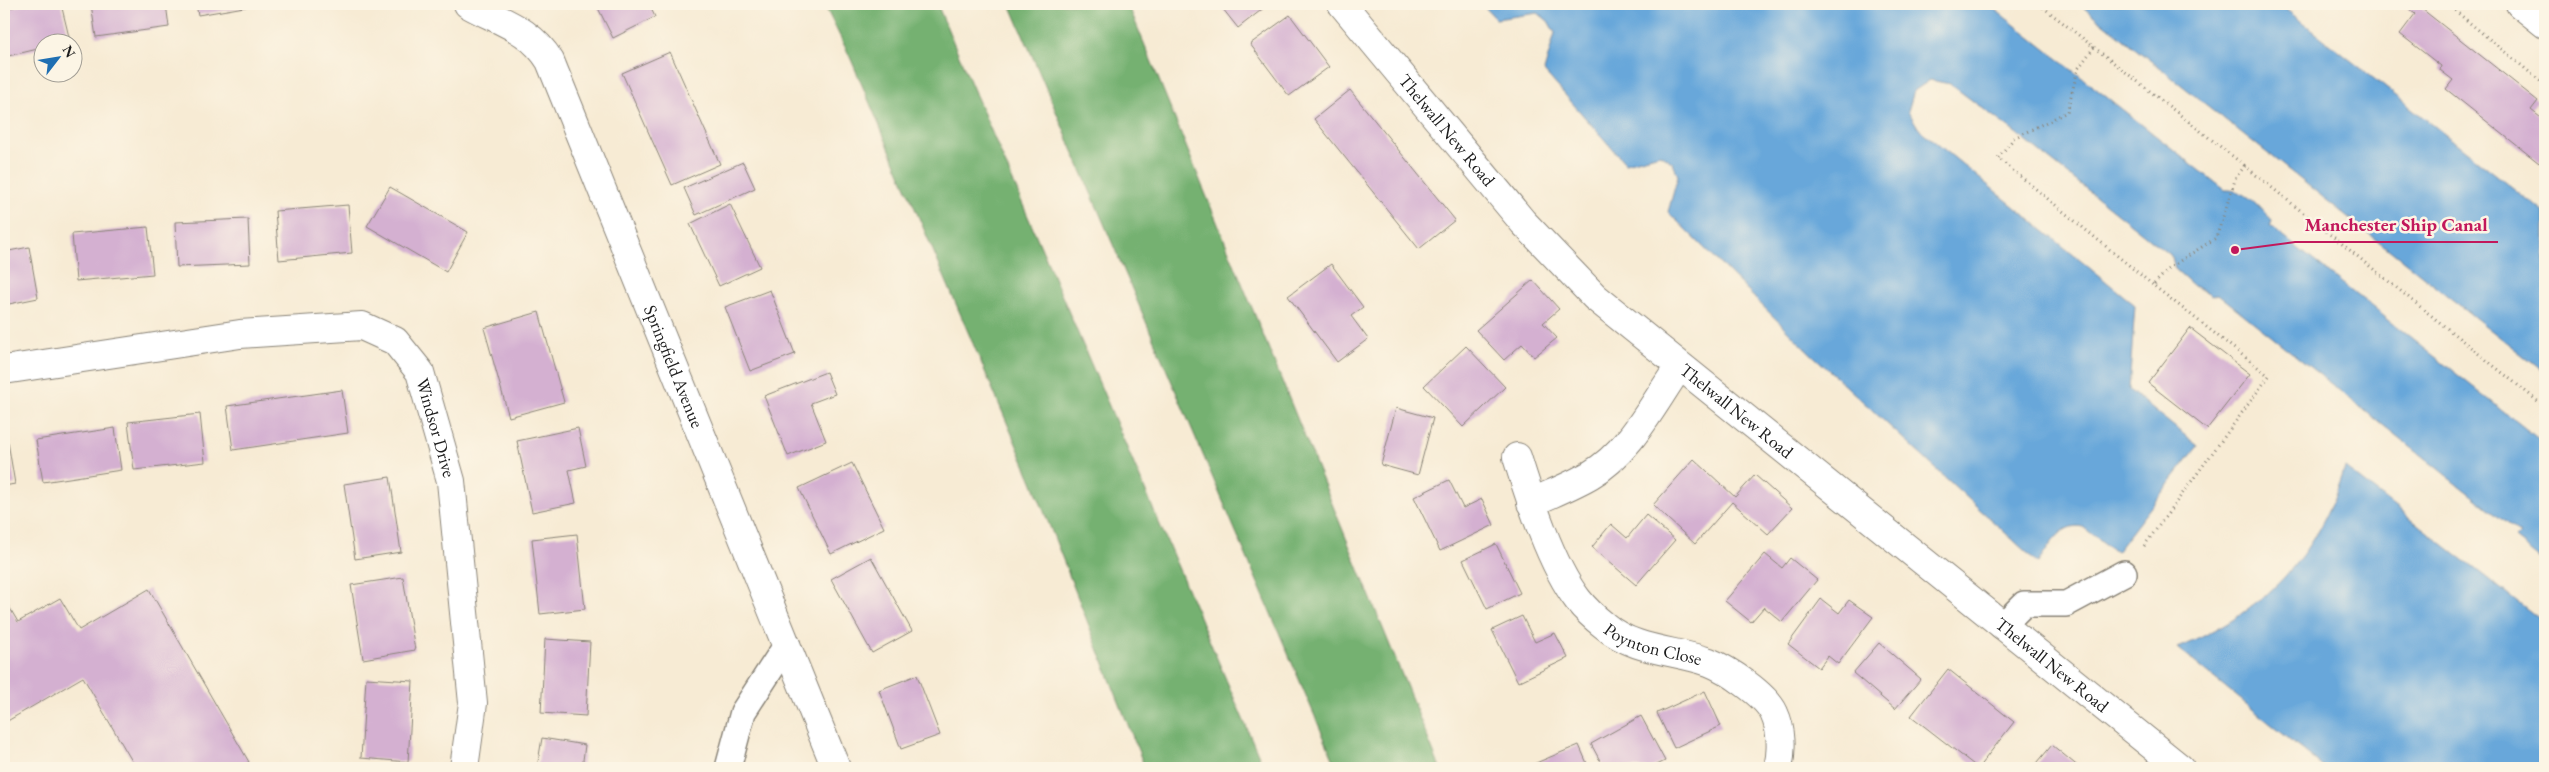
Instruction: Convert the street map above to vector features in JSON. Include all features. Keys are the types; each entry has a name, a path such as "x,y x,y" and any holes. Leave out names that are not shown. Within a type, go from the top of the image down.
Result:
{"street":[{"name":"Springfield Avenue","path":"468,4 529,35 541,46 550,61 836,768"},
{"name":"Thelwall New Road","path":"1342,4 1523,222 1595,297 1679,367 2180,768"},
{"path":"2520,4 2545,24"},
{"name":"Windsor Drive","path":"4,370 240,334 362,326 395,340 420,372 451,482 473,703 464,768"},
{"path":"1531,502 1590,475 1612,459 1633,435 1679,367"},
{"name":"Poynton Close","path":"1517,457 1531,502 1557,562 1578,600 1607,628 1634,643 1710,662 1748,684 1774,712 1782,751 1778,768"}],"lane":[{"path":"2002,626 2024,604 2066,604 2124,573"},
{"path":"728,768 743,712 787,644"}],"path":[{"path":"2039,4 2245,166 2545,407"},
{"path":"2447,4 2545,85"},
{"path":"2094,47 2078,69 2067,112 2014,138 1998,158 2153,285 2269,376 2219,441 2124,573"},
{"path":"2153,285 2172,266 2216,238 2236,178 2245,166"}],"green space":[{"path":"824,4 937,4 1264,768 1145,768 1032,481 850,57"},
{"path":"1010,4 1128,4 1440,768 1337,768"}],"water":[{"path":"1482,4 1988,4 2225,190 2233,190 2246,195 2272,221 2270,226 2545,444 2545,563 2515,539 2520,534 2218,294 2212,296 2194,286 2175,269 2172,257 2017,134 1950,84 1930,80 1914,91 1908,111 1919,129 2135,305 2129,390 2198,446 2116,552 2083,527 2075,526 2068,528 2056,538 2038,563 1806,349 1668,212 1678,176 1673,163 1660,154 1625,163 1544,71 1555,33 1548,21 1538,13 1496,19"},
{"path":"2079,4 2279,4 2545,213 2545,373"},
{"path":"2345,468 2545,623 2545,768 2325,768 2177,648 2208,634 2236,618 2261,599 2283,578 2302,555 2319,529 2333,500"}],"building":[{"path":"26,4 61,4 68,32 32,32 32,50 4,57 4,9"},
{"path":"91,4 166,4 169,27 96,37"},
{"path":"196,4 256,4 256,5 198,15"},
{"path":"596,4 649,4 655,17 613,38"},
{"path":"1219,4 1269,4 1238,28"},
{"path":"2412,4 2423,4 2425,6 2422,9 2538,101 2531,110 2545,121 2545,156 2539,163 2446,89 2453,80 2440,70 2441,66 2400,34 2415,14 2408,8"},
{"path":"1290,15 1329,67 1289,96 1250,44"},
{"path":"670,52 720,164 672,185 622,73"},
{"path":"1350,90 1455,220 1419,249 1314,119"},
{"path":"743,162 755,188 696,215 684,188"},
{"path":"390,187 468,232 446,272 367,226"},
{"path":"730,204 760,267 719,286 690,224"},
{"path":"348,205 352,253 279,260 275,211"},
{"path":"248,219 250,264 177,267 175,222"},
{"path":"148,227 153,274 76,281 72,234"},
{"path":"29,247 38,298 4,305 4,252"},
{"path":"1331,264 1363,307 1351,316 1368,339 1337,362 1288,296"},
{"path":"1533,280 1559,309 1543,323 1557,338 1534,357 1522,344 1504,360 1476,330"},
{"path":"770,290 795,354 750,371 725,307"},
{"path":"539,312 564,402 509,417 484,328"},
{"path":"2190,328 2250,374 2207,429 2148,383"},
{"path":"1466,346 1505,387 1463,427 1424,386"},
{"path":"826,372 835,394 811,403 826,441 788,456 764,396"},
{"path":"342,390 348,433 233,450 227,406"},
{"path":"1396,408 1433,418 1418,475 1381,465"},
{"path":"200,414 205,462 134,470 128,422"},
{"path":"115,428 121,470 43,482 36,440"},
{"path":"578,428 586,466 569,470 576,503 532,512 517,441"},
{"path":"8,442 15,484 4,486 4,443"},
{"path":"1694,459 1735,497 1755,475 1792,508 1768,534 1732,502 1695,544 1653,505"},
{"path":"852,463 884,528 831,554 799,488"},
{"path":"390,477 401,552 355,559 344,484"},
{"path":"1449,480 1463,508 1482,499 1494,525 1440,551 1414,497"},
{"path":"1646,515 1675,540 1636,585 1592,547 1611,524 1627,538"},
{"path":"577,534 585,609 540,614 532,539"},
{"path":"1496,544 1520,593 1487,609 1463,560"},
{"path":"1765,554 1782,568 1790,558 1817,580 1782,622 1764,607 1751,622 1725,601"},
{"path":"871,557 912,631 872,653 831,579"},
{"path":"403,577 415,650 363,659 351,585"},
{"path":"149,589 249,762 237,768 136,768 83,677 4,723 4,607 8,605 18,622 60,598 79,630"},
{"path":"1821,599 1839,613 1849,600 1873,617 1838,664 1828,656 1819,668 1788,644"},
{"path":"1522,616 1535,642 1555,633 1568,658 1518,682 1492,630"},
{"path":"545,639 590,642 586,716 541,713"},
{"path":"1879,643 1921,679 1895,709 1853,673"},
{"path":"1948,669 2014,722 1978,768 1911,716"},
{"path":"917,675 940,735 901,749 879,690"},
{"path":"366,678 413,681 408,762 361,758"},
{"path":"1705,691 1721,726 1674,748 1657,713"},
{"path":"1641,716 1665,761 1651,768 1604,768 1591,744"},
{"path":"542,738 585,745 582,768 537,768"},
{"path":"1579,745 1589,768 1524,768"},
{"path":"2052,745 2080,768 2033,768"}],"place":[{"name":"Manchester Ship Canal","path":"2235,250"}]}
